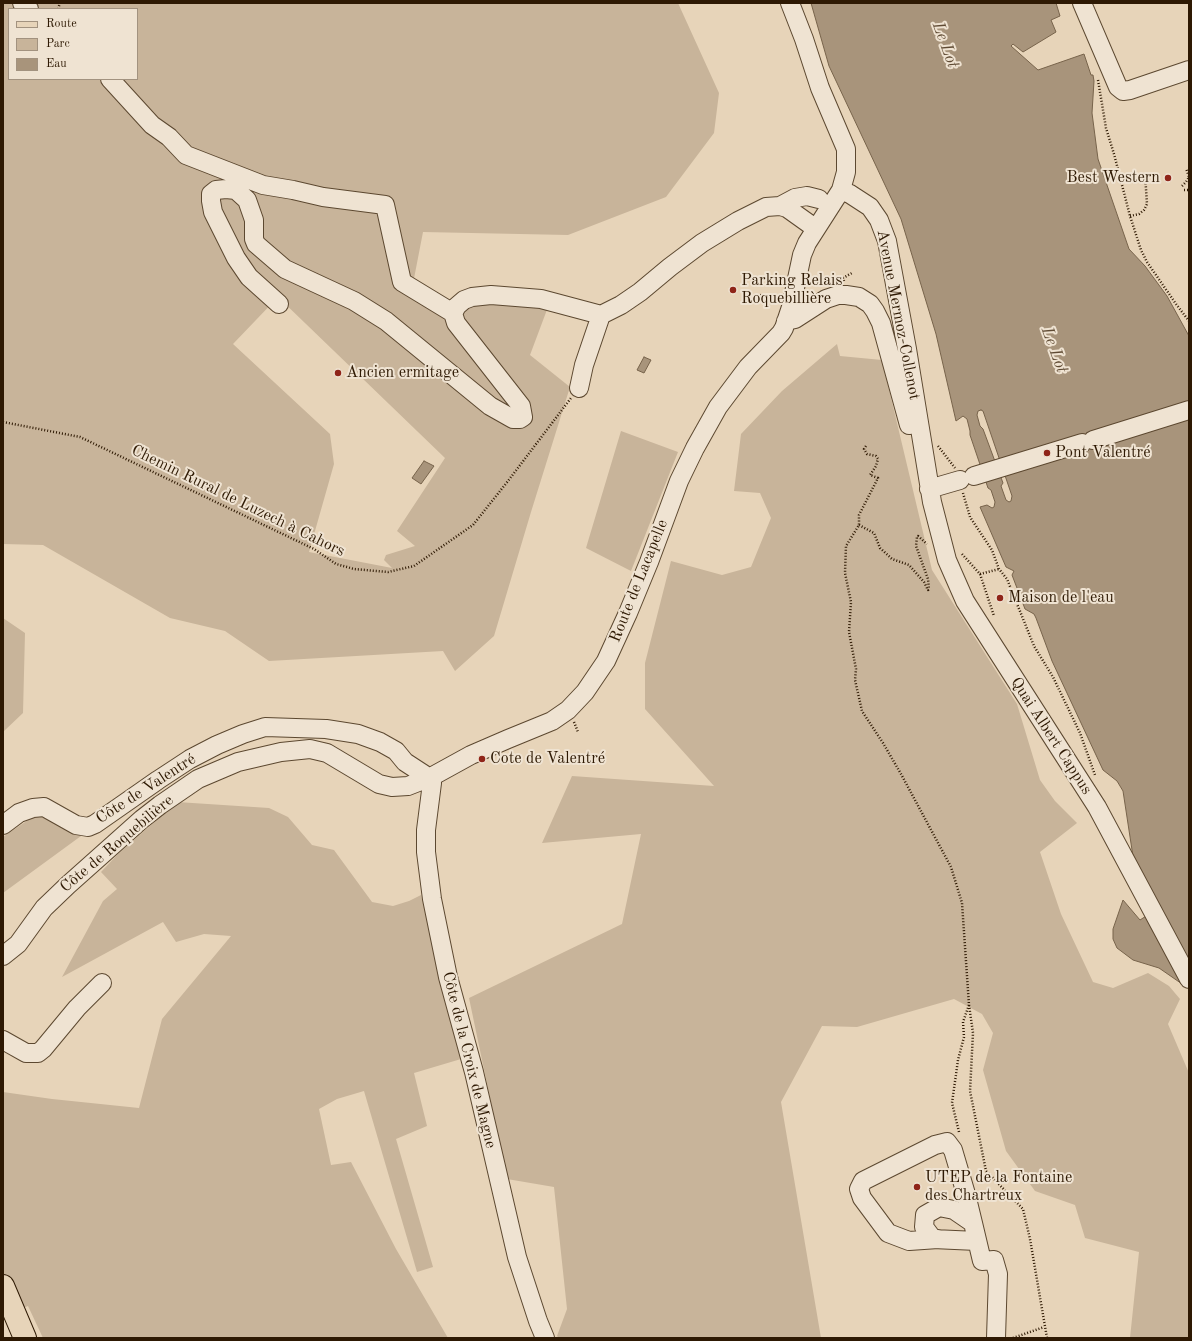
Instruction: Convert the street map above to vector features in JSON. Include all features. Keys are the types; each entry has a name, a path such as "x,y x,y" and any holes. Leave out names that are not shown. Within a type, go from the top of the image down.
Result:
{"main road":[{"path":"3,1286 9,1323 25,1338"}],"street":[{"path":"790,3 804,39 820,88 846,149 846,172 841,190"},
{"path":"1082,3 1118,87 1123,91 1189,70"},
{"path":"111,80 152,125 169,137 186,156 263,184 322,198 385,205 402,282 453,313 456,323 521,406 523,417 520,419 513,419 490,406 386,321 354,301 285,269 256,244 254,239 254,220 247,200 236,190 216,190 211,194 210,201 213,212 230,246 249,277 279,304"},
{"name":"Route de Lacapelle","path":"430,777 471,755 552,721 568,710 585,692 606,660 622,627 650,562 679,481 695,448 718,407 748,367 781,333 791,307 806,243 815,228 832,206 841,190"},
{"name":"Avenue Mermoz-Collenot","path":"841,190 850,194 870,208 879,220 887,241 907,349 929,489"},
{"path":"453,313 457,306 464,300 472,297 491,295 541,299 601,315 621,305 640,292 670,267 708,239 738,221 766,208 780,206 795,198 806,196 819,199"},
{"path":"780,206 787,208 815,228"},
{"path":"786,322 795,319 826,298 838,295 859,297 870,304 876,311 881,323 907,418 929,489 966,483 1088,441 1189,410"},
{"path":"579,388 584,365 601,315"},
{"name":"Quai Albert Cappus","path":"929,489 947,560 965,601 1097,807 1189,979"},
{"name":"Côte de Valentré","path":"3,825 19,813 33,808 44,807 61,815 76,826 88,827 95,824 190,759 217,745 265,727 326,729 358,734 380,742 396,751 405,762 430,777"},
{"name":"Côte de Roquebilière","path":"3,956 18,944 48,904 142,819 198,779 238,762 281,752 310,749 327,753 379,784 392,787 408,786 430,777"},
{"path":"405,762 408,786"},
{"name":"Côte de la Croix de Magne","path":"430,777 432,783 426,830 426,852 432,899 448,978 474,1072 517,1257 545,1338"},
{"path":"3,1040 26,1054 38,1053 77,1008 102,983"},
{"path":"938,1239 909,1241 888,1233 862,1198 859,1188 863,1181 898,1155 947,1142 953,1150 966,1194 982,1261 994,1260 998,1274 996,1338"},
{"path":"973,1223 954,1210 939,1207 925,1215 924,1227 933,1239 977,1241"}],"path":[{"path":"1096,73 1106,128 1141,250 1147,262 1189,321"},
{"path":"1182,186 1189,177 1186,168"},
{"path":"1130,216 1139,214 1144,210 1147,204 1145,174"},
{"path":"1184,190 1189,190"},
{"path":"760,295 784,304"},
{"name":"Chemin Rural de Luzech à Cahors","path":"3,422 80,437 314,549 336,564 354,569 388,572 414,566 473,526 579,388"},
{"path":"866,446 864,449 866,454 876,456 878,459 876,466 870,474 878,478 860,515 859,525 846,546 845,573 851,602 849,632 856,669 855,680 862,711 901,774 951,867 962,903 968,1005 973,1033 970,1091 986,1171 1022,1209 1030,1239 1047,1338"},
{"path":"966,483 970,517 992,550 999,569 1007,579 1034,646 1053,677 1080,733 1098,782"},
{"path":"859,525 874,533 880,548 892,559 909,565 924,582 928,590 928,579 916,546 917,537 918,536 928,545"},
{"path":"959,552 980,574 994,617"},
{"path":"980,574 999,569"},
{"path":"573,720 578,732"},
{"path":"952,1103 958,1060 964,1037 963,1022 968,1005"},
{"path":"1013,1338 1044,1327"}],"green space":[{"path":"3,3 678,3 719,93 714,133 666,197 568,235 423,232 411,294 465,306 492,300 548,307 530,355 570,387 494,636 455,671 443,651 269,661 225,631 170,618 43,545 3,544","holes":["278,297 445,458 397,531 415,546 386,555 384,560 392,568 309,552 334,464 330,434 233,344"]},
{"path":"837,344 840,356 882,360 932,570 1017,704 1040,780 1055,801 1077,823 1040,852 1061,914 1093,982 1113,988 1148,973 1169,986 1180,999 1168,1024 1189,1073 1189,1338 1130,1338 1139,1252 1085,1238 1075,1205 1035,1191 1006,1151 983,1070 993,1033 982,1014 954,999 857,1027 822,1026 781,1102 821,1338 559,1338 557,1336 567,1309 554,1187 507,1179 469,998 622,924 641,834 542,843 572,776 714,786 645,709 645,663 671,561 722,575 751,567 771,518 760,493 734,491 741,434 782,391"},
{"path":"621,431 678,452 631,571 586,548"},
{"path":"3,618 25,633 23,713 3,732"},
{"path":"177,802 269,808 288,817 312,845 334,850 372,902 393,906 421,895 461,1059 414,1073 427,1126 396,1139 433,1267 417,1272 364,1091 337,1099 319,1109 331,1165 351,1162 396,1249 448,1338 43,1338 28,1306 3,1316 3,1092 52,1099 139,1108 162,1019 231,936 204,934 176,942 163,922 62,977 103,901 117,889 101,872 118,854"},
{"path":"34,816 49,819 81,836 3,893 3,837"}],"water":[{"name":"Le Lot","path":"811,3 1056,3 1060,16 1051,20 1056,32 1023,52 1013,44 1011,46 1038,70 1084,54 1091,75 1093,75 1092,113 1098,159 1129,249 1145,266 1167,296 1189,336 1189,987 1185,986 1159,968 1133,960 1117,948 1113,939 1113,929 1123,900 1140,920 1157,909 1134,863 1123,791 1117,781 1103,770 1052,661 1036,618 1034,614 1025,609 1012,575 1014,571 1006,567 980,507 987,505 992,508 994,507 995,502 991,490 988,488 970,435 967,419 963,416 956,421 936,334 901,219 829,66","holes":["978,411 983,411 1012,496 1011,501 1009,502 1006,500 1001,486 1003,483 983,429 980,426 977,415"]},
{"path":"644,357 651,360 644,373 637,370"},
{"path":"424,461 434,466 421,484 412,478"}],"place":[{"name":"Best Western","path":"1168,178"},
{"name":"Parking Relais Roquebillière","path":"733,290"},
{"name":"Ancien ermitage","path":"338,373"},
{"name":"Pont Valentré","path":"1047,453"},
{"name":"Maison de l'eau","path":"1000,598"},
{"name":"Cote de Valentré","path":"482,759"},
{"name":"UTEP de la Fontaine des Chartreux","path":"917,1187"}]}
